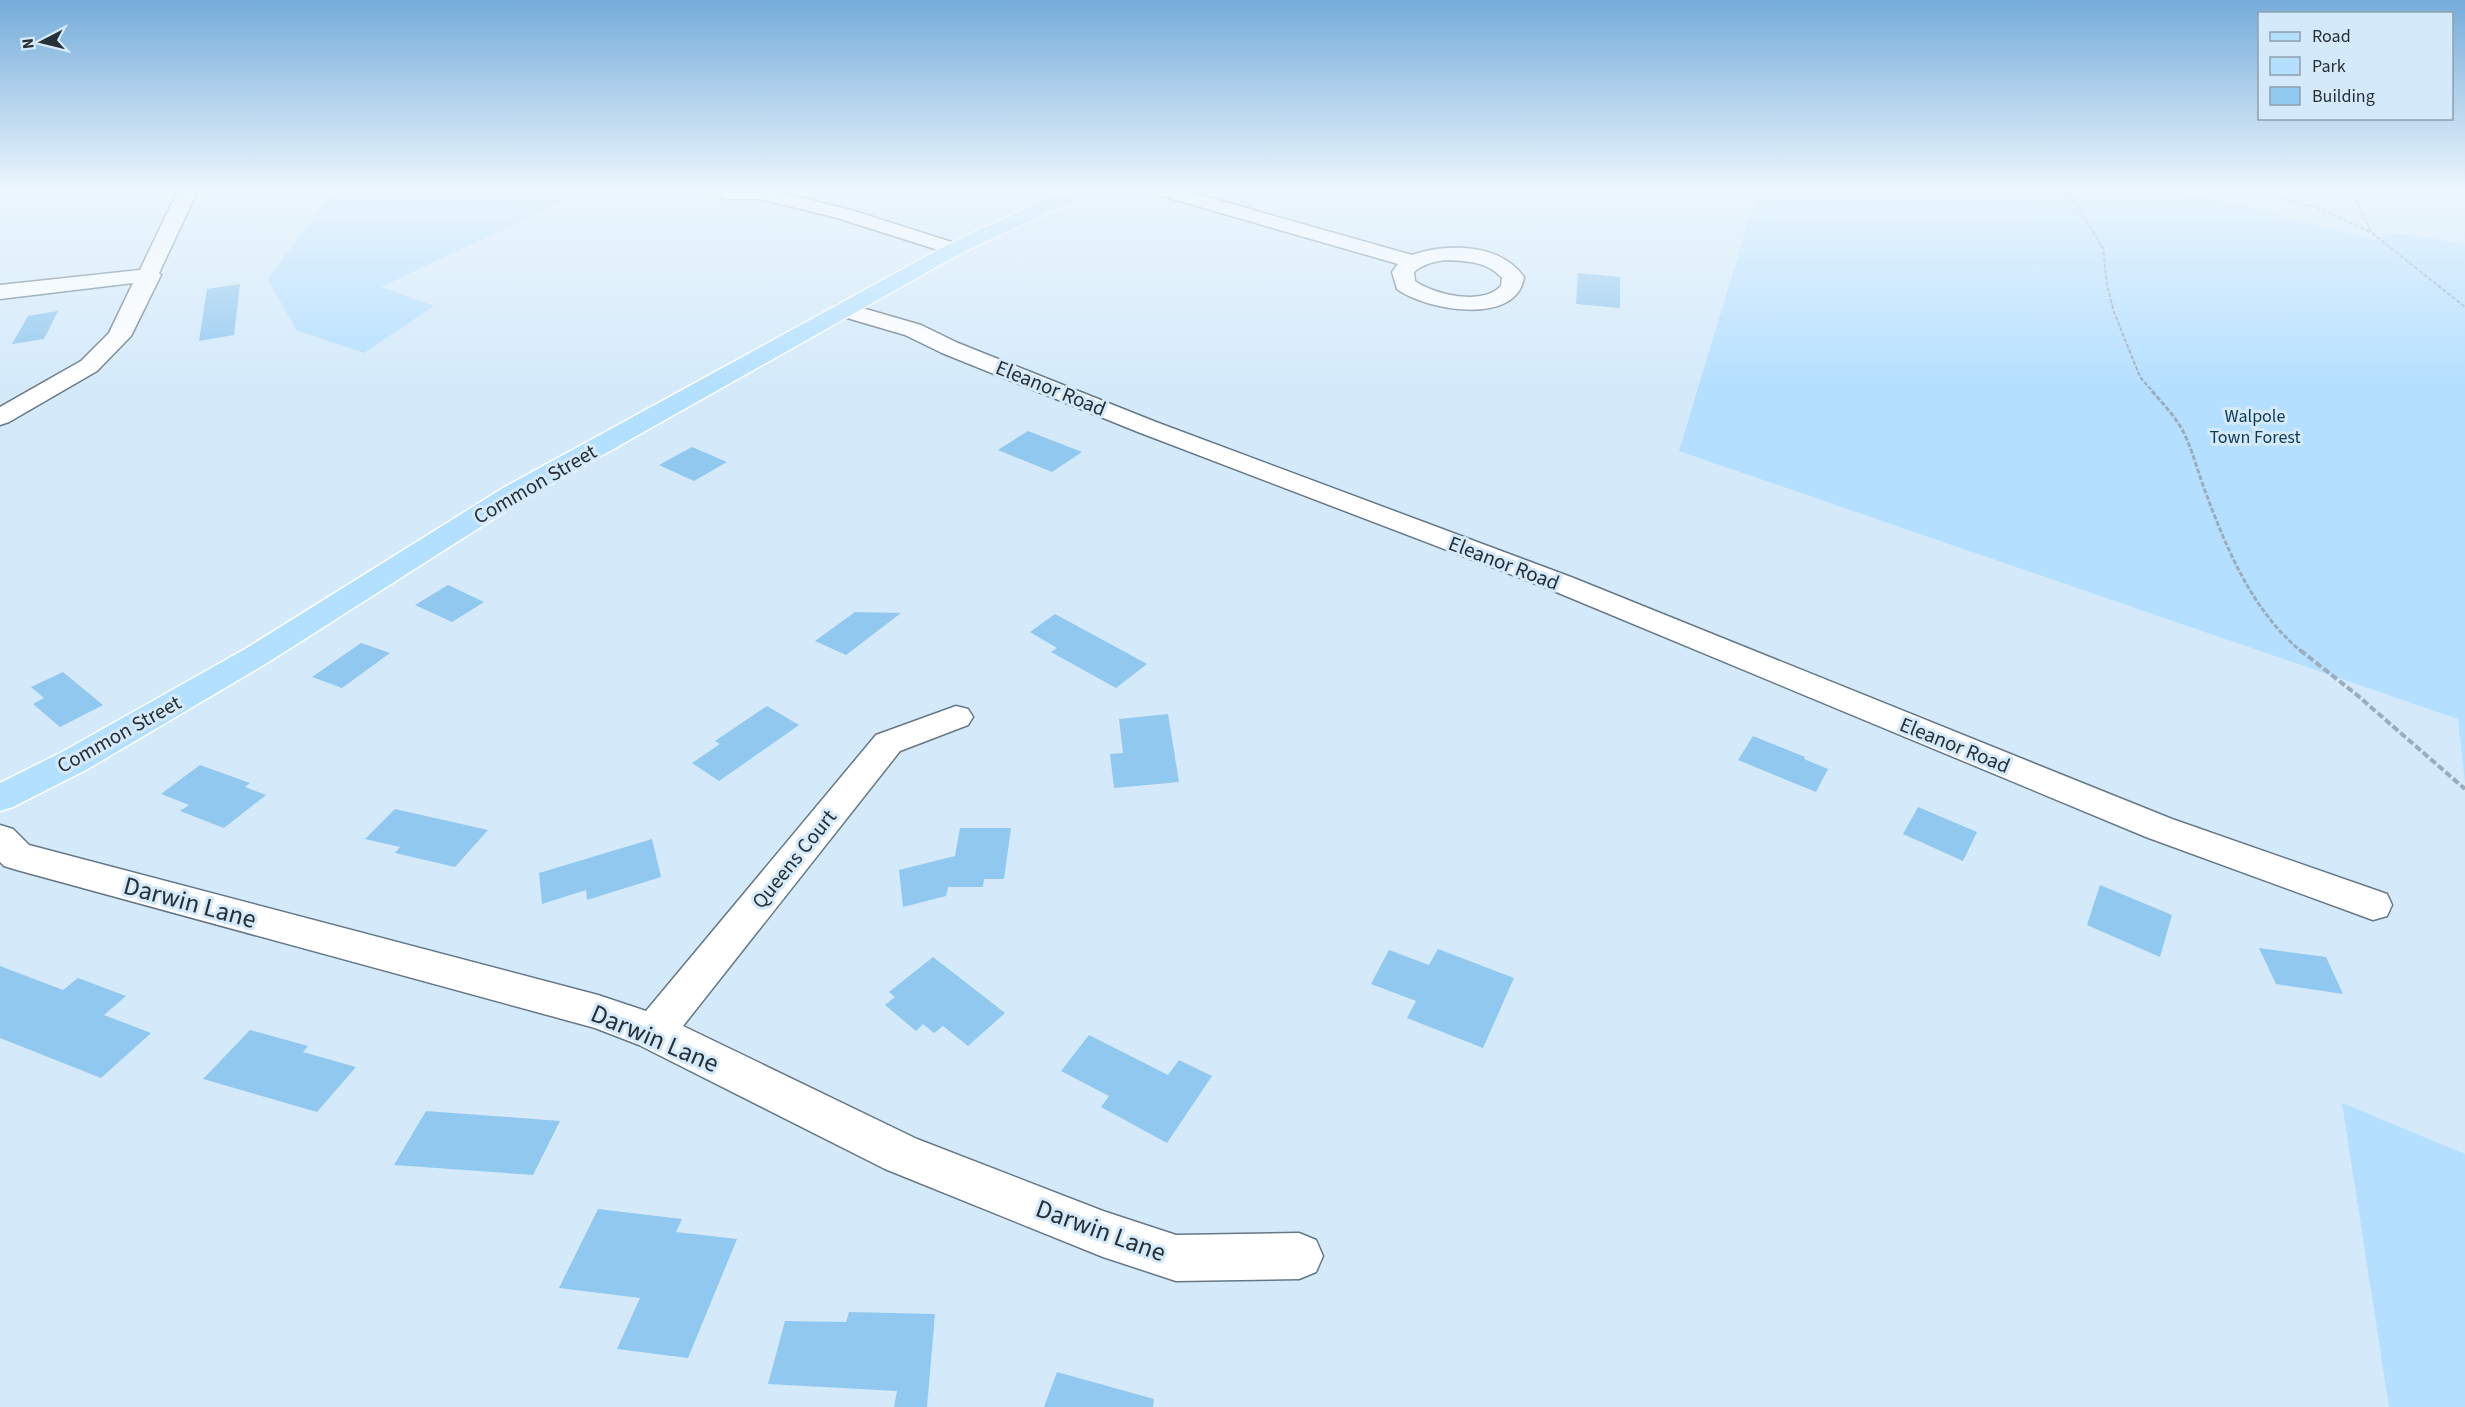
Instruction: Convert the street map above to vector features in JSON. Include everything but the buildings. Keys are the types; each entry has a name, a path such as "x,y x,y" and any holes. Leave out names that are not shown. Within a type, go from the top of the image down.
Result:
{"main road":[{"name":"Common Street","path":"0,798 74,761 256,656 513,495 942,256"}],"street":[{"path":"0,417 89,366 110,346 119,336 159,256"},
{"path":"1391,256 1413,262"},
{"path":"0,292 150,275"},
{"name":"Eleanor Road","path":"844,310 913,330 951,348 1147,427 1560,584 2159,828 2373,905"},
{"name":"Queens Court","path":"654,1032 888,743 956,717"},
{"name":"Darwin Lane","path":"0,838 17,856 598,1012 654,1032 901,1154 1103,1234 1176,1258 1299,1256"}],"path":[{"path":"2104,256 2107,285 2114,312 2140,377 2175,418 2184,433 2230,550 2260,606 2273,624 2299,650 2338,679 2465,789"},
{"path":"2401,256 2465,306"}],"green space":[{"path":"285,256 447,256 381,287 434,306 364,353 296,330 268,279"},
{"name":"Walpole Town Forest","path":"1738,256 2465,256 2465,783 2458,719 1679,451"},
{"path":"2342,1103 2465,1154 2465,1407 2389,1407"}]}
